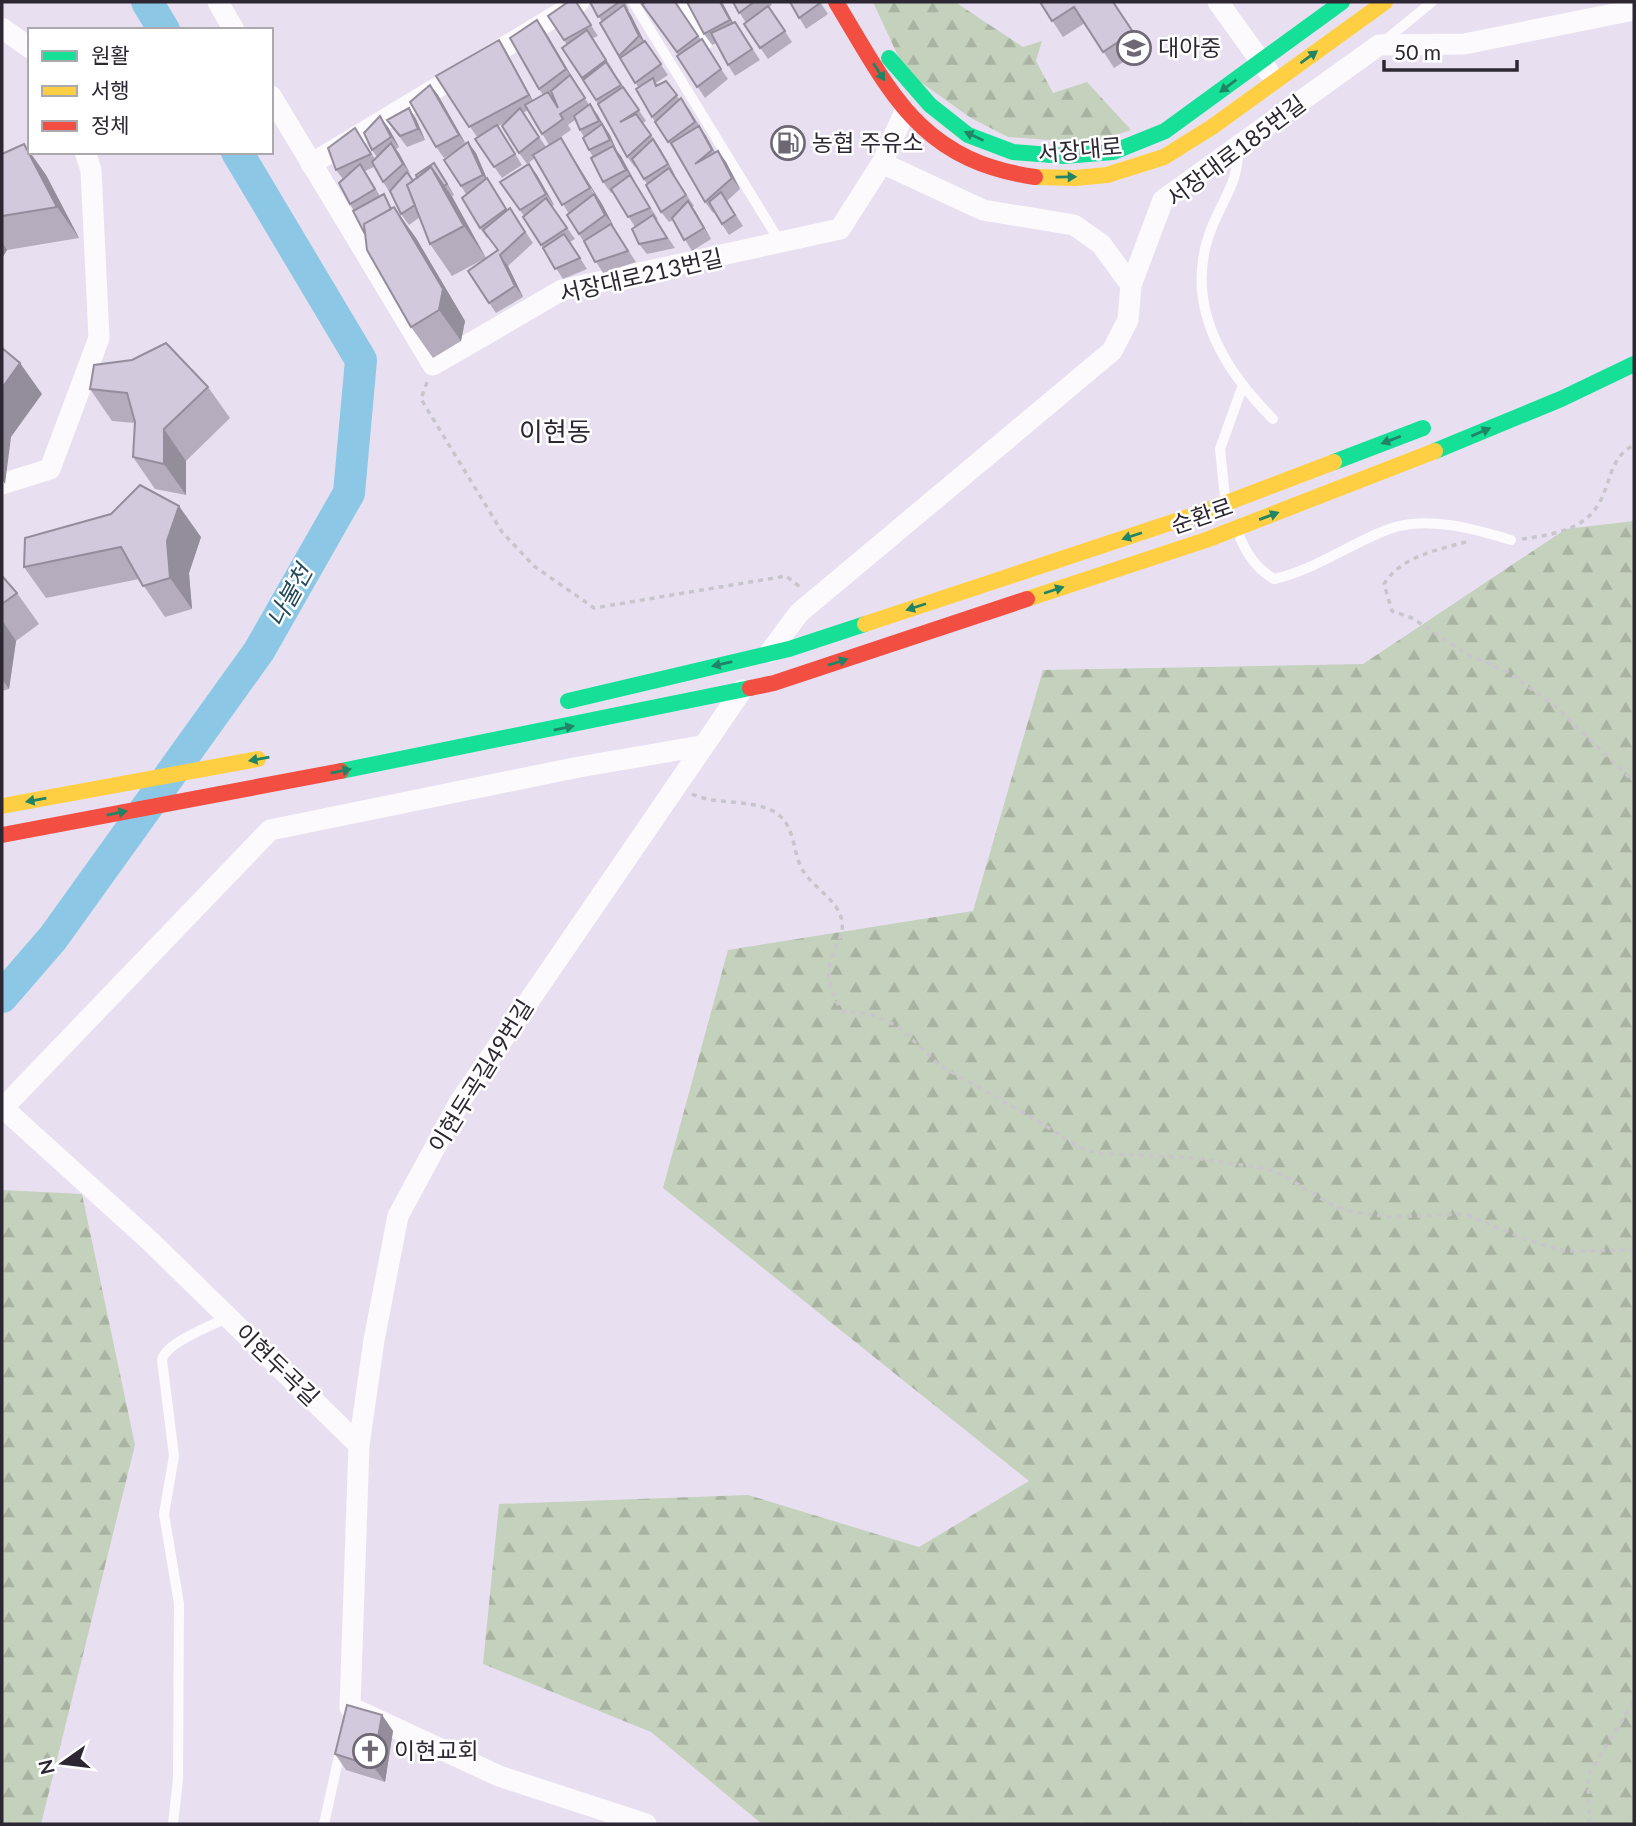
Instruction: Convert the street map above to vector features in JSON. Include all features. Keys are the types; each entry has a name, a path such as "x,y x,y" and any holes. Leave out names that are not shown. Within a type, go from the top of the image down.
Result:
{"main road":[{"name":"서장대로","path":"840,8 930,105 968,135 1013,152 1064,156 1113,152 1165,131 1342,2"},
{"name":"서장대로","path":"840,8 905,111 948,149 986,168 1033,178 1089,177 1139,167 1178,148 1385,2"},
{"name":"순환로","path":"2,835 538,733 774,683 1269,516 1561,399 1634,364"},
{"name":"순환로","path":"552,704 789,649 1200,513 1445,420"},
{"path":"2,806 271,757"}],"street":[{"path":"218,2 233,28"},
{"path":"311,164 579,2"},
{"path":"1218,2 1289,98"},
{"path":"1380,45 1464,44 1634,10"},
{"path":"2,28 28,47"},
{"name":"서장대로185번길","path":"816,599 1112,351 1128,320 1130,285 1163,200 1240,147 1289,98 1380,45"},
{"path":"273,99 433,365"},
{"name":"서장대로213번길","path":"433,365 562,289 840,229 882,163 905,111"},
{"path":"2,484 50,469 99,338 92,170 86,154"},
{"path":"882,163 983,210 1074,225 1101,244 1130,285"},
{"name":"이현두곡길49번길","path":"359,1445 374,1340 398,1216 459,1103 701,746 799,613 816,599"},
{"path":"3,1108 270,830 579,767 701,746"},
{"name":"이현두곡길","path":"3,1108 150,1241 359,1445"},
{"path":"359,1445 349,1714 499,1776 646,1824"}],"lane":[{"path":"633,2 780,242"},
{"path":"681,2 707,44"},
{"name":"서장대로185번길","path":"1380,45 1432,2"},
{"path":"1240,147 1234,178 1208,237 1199,278 1205,315 1243,385 1273,419"},
{"path":"1243,385 1220,449 1224,494 1246,553 1261,571 1274,579 1294,575 1391,528 1423,523 1511,540"},
{"path":"173,1824 178,1779 179,1604 164,1514 174,1456 162,1360 166,1350 175,1344 228,1317"},
{"path":"324,1824 345,1733"}],"path":[{"path":"433,365 421,399 502,532 534,566 594,608 786,576 816,599"},
{"path":"1511,540 1567,531 1595,509 1620,452 1634,445"},
{"path":"1495,536 1417,557 1392,572 1384,584 1392,611 1412,618 1469,655 1508,672 1555,706 1634,782"},
{"path":"677,781 694,796 770,810 788,823 807,878 829,896 840,917 842,930 831,959 829,978 832,996 842,1012 870,1014 898,1026 939,1065 1080,1148 1096,1153 1193,1158 1264,1168 1283,1175 1330,1204 1352,1212 1389,1217 1465,1214 1530,1241 1565,1251 1634,1250"},
{"path":"1588,1824 1588,1775 1634,1702"}],"green space":[{"path":"873,2 955,2 1023,47 1042,41 1036,61 1053,93 1087,82 1131,130 1090,143 1008,137 971,118 905,71"},
{"path":"1634,521 1634,1824 762,1824 651,1732 483,1664 499,1504 748,1495 919,1547 1029,1481 663,1188 728,950 973,911 1043,670 1363,664 1566,529"},
{"path":"2,1190 82,1194 135,1445 41,1824 2,1824"}],"building":[{"path":"568,2 576,2 591,25 564,40 548,16"},
{"path":"590,2 619,2 598,17"},
{"path":"675,2 698,36 677,52 642,4"},
{"path":"687,2 720,2 730,20 704,34"},
{"path":"733,2 754,2 739,13"},
{"path":"790,2 819,2 820,3 799,18"},
{"path":"1040,2 1113,2 1133,32 1103,52 1074,7 1052,21"},
{"path":"624,5 639,36 619,56 600,23"},
{"path":"768,6 785,31 760,48 744,24"},
{"path":"537,20 566,69 539,89 510,38"},
{"path":"735,22 752,49 728,65 711,33"},
{"path":"587,30 606,60 582,78 562,48"},
{"path":"702,39 721,69 697,87 677,56"},
{"path":"499,40 529,95 469,127 436,76"},
{"path":"645,41 661,64 635,83 620,58"},
{"path":"606,62 621,85 596,100 583,80"},
{"path":"570,75 585,98 560,114 563,119 542,134 525,105 548,92 558,108 551,91"},
{"path":"653,78 656,86 666,81 677,95 652,117 636,89"},
{"path":"430,85 459,135 436,147 410,102"},
{"path":"623,87 639,110 620,122 636,114 651,135 627,157 598,104"},
{"path":"681,98 695,122 668,142 655,122"},
{"path":"590,104 599,121 580,130 574,116"},
{"path":"409,108 418,129 400,136 387,120"},
{"path":"520,108 539,137 519,153 502,126"},
{"path":"380,116 391,137 372,150 364,133"},
{"path":"602,124 610,140 589,150 583,138"},
{"path":"497,125 515,154 494,167 475,139"},
{"path":"699,126 712,150 695,164 718,151 732,178 705,202 671,143"},
{"path":"355,128 371,154 336,170 328,148"},
{"path":"561,138 590,188 562,205 533,155"},
{"path":"653,139 668,164 644,179 632,159"},
{"path":"468,142 483,175 461,186 444,160"},
{"path":"391,143 403,164 383,182 372,162"},
{"path":"24,144 57,207 2,216 2,154"},
{"path":"613,146 626,170 603,182 591,158"},
{"path":"434,163 447,184 444,186 431,167 417,178 416,175"},
{"path":"360,164 375,189 350,204 339,183"},
{"path":"529,164 546,194 520,210 500,182"},
{"path":"431,167 464,226 430,244 407,185"},
{"path":"669,168 686,195 661,212 646,185"},
{"path":"407,172 413,181 407,185 415,205 401,214 390,191"},
{"path":"630,175 650,208 628,217 611,189"},
{"path":"487,178 506,209 480,228 462,198"},
{"path":"721,192 735,215 722,224 709,202"},
{"path":"384,194 391,209 364,224 365,234 353,211"},
{"path":"594,194 605,215 579,234 567,215"},
{"path":"546,198 567,228 541,245 523,217"},
{"path":"688,201 704,228 684,240 672,218"},
{"path":"394,207 443,289 439,310 411,327 367,250 364,224"},
{"path":"510,208 525,232 500,255 515,286 489,303 468,271 498,250 483,230"},
{"path":"653,215 667,238 639,244 632,229"},
{"path":"611,224 628,251 595,262 584,241"},
{"path":"564,234 580,258 555,269 543,248"},
{"path":"166,343 208,387 164,429 164,464 133,457 135,422 127,393 90,389 94,365 132,360"},
{"path":"2,348 20,363 2,388"},
{"path":"140,485 179,506 167,541 170,578 143,586 121,547 24,567 25,538 111,514"},
{"path":"2,576 17,593 2,604"},
{"path":"347,1705 382,1715 373,1766 335,1754"}],"waterway":[{"name":"나불천","path":"147,2 163,28"},
{"name":"나불천","path":"2,997 53,938 259,651 349,493 361,360 238,154"}],"traffic: fast":[{"path":"889,58 930,105 968,135 1013,152 1064,156 1113,152 1165,131 1342,2"},
{"path":"1435,451 1561,399 1634,364"},
{"path":"1334,462 1423,428"},
{"path":"568,701 789,649 865,624"},
{"path":"341,771 750,688"}],"traffic: slow":[{"path":"1035,177 1075,178 1107,175 1164,157 1212,127 1385,2"},
{"path":"1027,599 1206,540 1435,451"},
{"path":"865,624 1200,513 1334,462"},
{"path":"2,806 258,759"}],"traffic: jam":[{"path":"836,2 893,93 913,117 936,138 963,155 995,168 1035,177"},
{"path":"750,688 774,683 1027,599"},
{"path":"2,835 341,771"}],"place":[{"name":"대아중","path":"1134,48"},
{"name":"농협 주유소","path":"788,143"},
{"name":"이현교회","path":"370,1751"}],"district":[{"name":"이현동","path":"555,432"}]}
